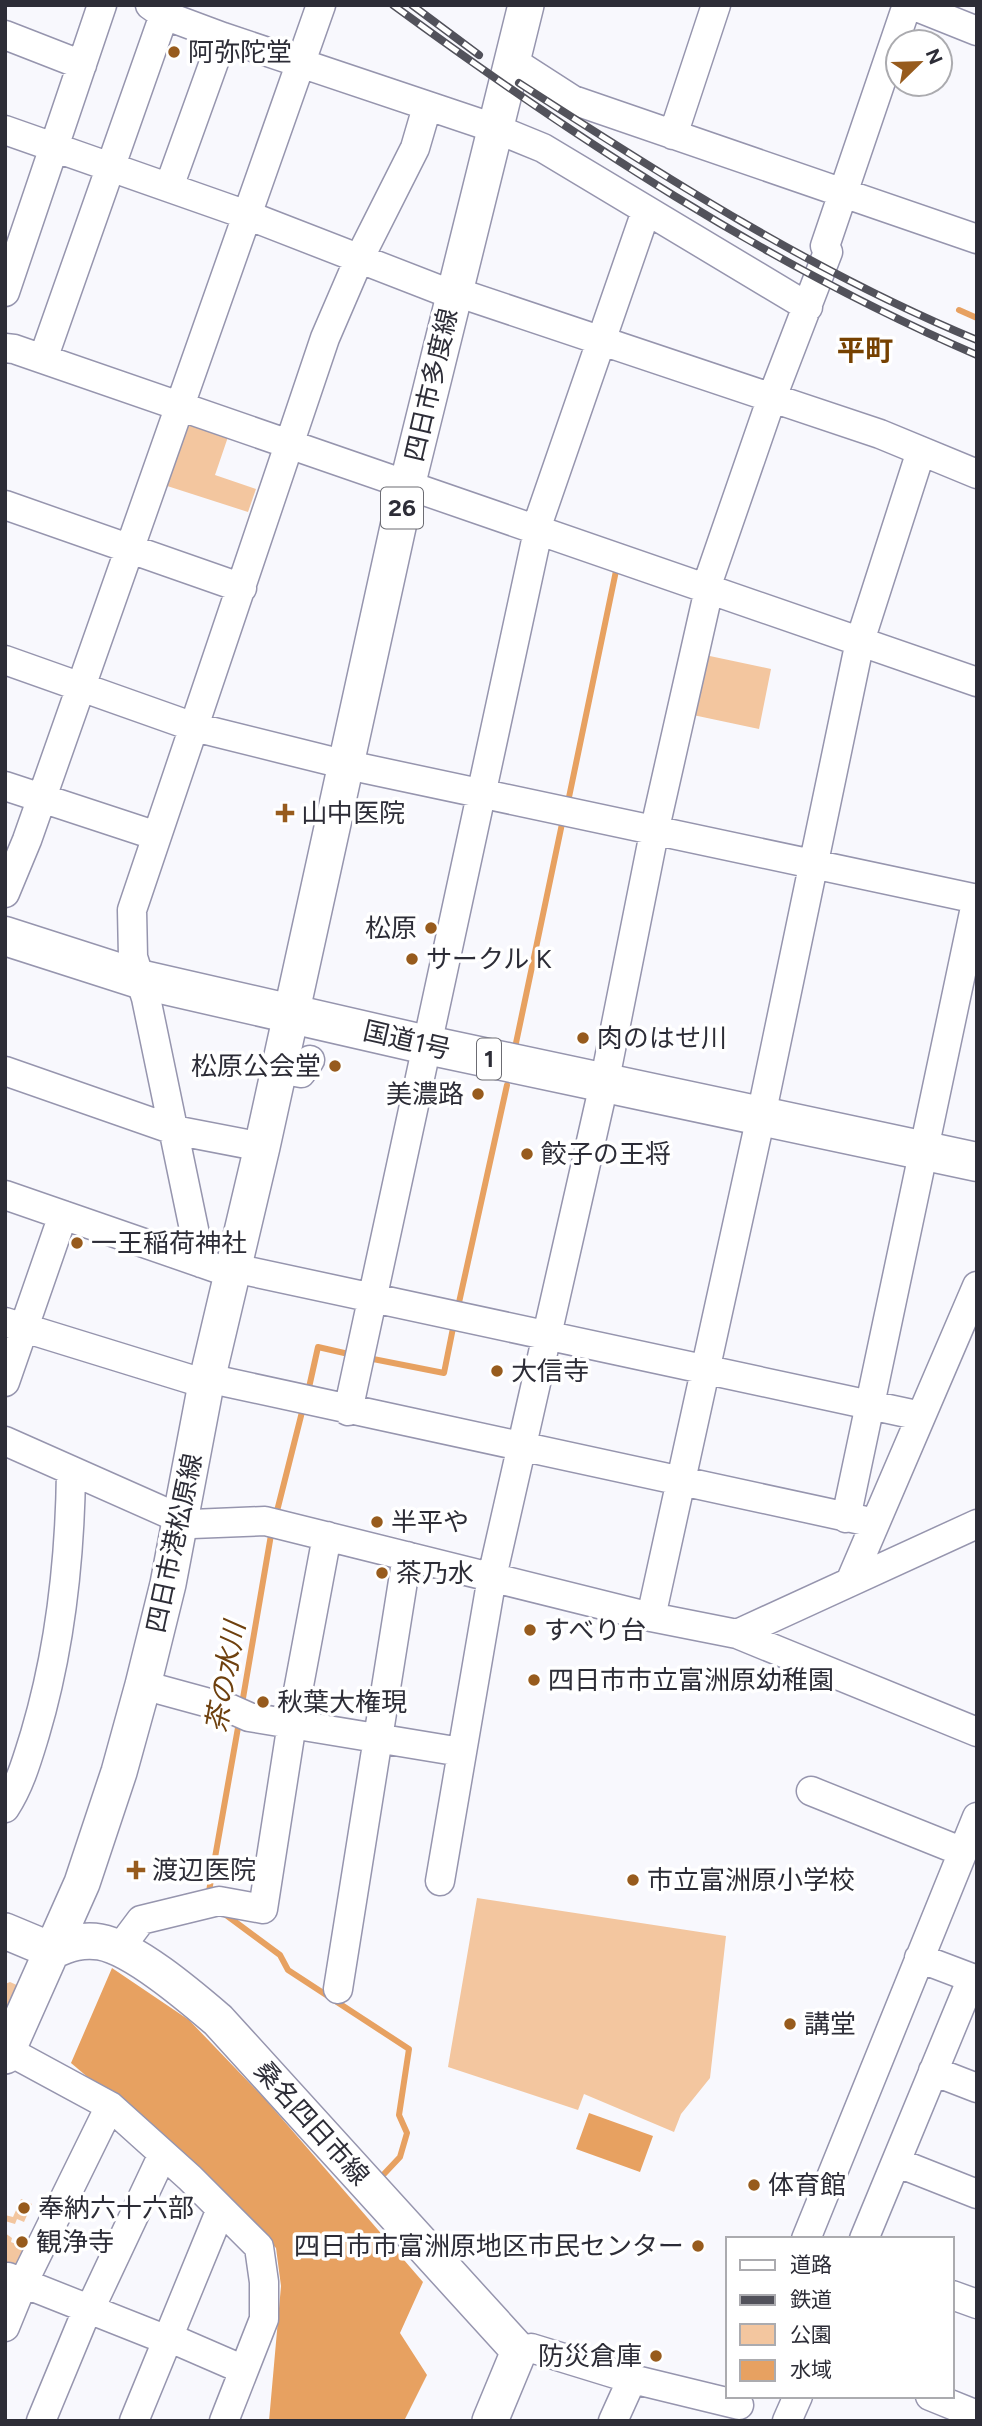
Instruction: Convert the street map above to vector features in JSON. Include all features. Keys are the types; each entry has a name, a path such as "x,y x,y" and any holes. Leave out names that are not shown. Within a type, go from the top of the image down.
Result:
{"highway":[{"name":"国道1号","path":"5,936 139,979 427,1045 977,1162"}],"main road":[{"name":"四日市多度線","path":"289,1013 407,486 526,5"},
{"name":"四日市港松原線","path":"7,2050 82,1883 119,1772 143,1685 168,1584 206,1381 223,1268 262,1147 294,1064 289,1013"},
{"path":"5,1931 50,1957"},
{"name":"桑名四日市線","path":"50,1957 71,1943 85,1941 120,1948 191,1997 218,2020 519,2351"},
{"path":"490,2421 519,2351"}],"street":[{"path":"5,292 102,5"},
{"path":"130,5 153,9 223,37 495,128 543,148 808,307"},
{"path":"5,893 81,686 321,5"},
{"path":"673,135 716,5"},
{"path":"440,1881 492,1577 604,1083 655,828 708,588 771,400 828,253 825,246 910,5 977,31"},
{"path":"43,359 111,167 153,9"},
{"path":"5,34 82,65"},
{"path":"169,187 223,37"},
{"path":"513,62 573,100 977,239"},
{"path":"223,1268 174,1130 146,998 133,957 132,910 325,338 359,259 415,148 426,107"},
{"path":"5,130 247,215 453,293 921,451 977,474"},
{"path":"348,1411 537,530 646,211"},
{"path":"5,348 977,682"},
{"path":"651,1617 761,1116 860,641 921,451"},
{"path":"5,505 242,588"},
{"path":"5,660 194,727 343,764 977,898 846,1518"},
{"path":"5,786 157,836"},
{"path":"5,1071 174,1130 262,1147"},
{"path":"5,1195 223,1268 373,1297 921,1416"},
{"path":"5,1382 14,1325 63,1215"},
{"path":"850,1582 974,1299"},
{"path":"14,1325 206,1381 875,1523"},
{"path":"5,1441 192,1524 273,1523 651,1617 737,1634 977,1732"},
{"path":"5,1808 18,1788 50,1682 71,1521 71,1471"},
{"path":"737,1634 977,1524"},
{"path":"120,1948 141,1920 219,1901 262,1909 292,1723 327,1536"},
{"path":"338,1989 376,1737 407,1556"},
{"path":"143,1685 240,1713 461,1752"},
{"path":"810,2237 919,1958 971,1840 811,1791"},
{"path":"865,2237 974,1979 919,1958"},
{"path":"7,2050 110,2106 259,2247 264,2282 264,2319 224,2421"},
{"path":"933,2071 977,2088"},
{"path":"5,2327 14,2280 110,2106"},
{"path":"41,2421 89,2309 163,2154"},
{"path":"896,2162 977,2194"},
{"path":"134,2421 221,2209"},
{"path":"14,2280 168,2338 244,2370"},
{"path":"954,2296 977,2304"},
{"path":"519,2351 531,2348 632,2379 738,2407"},
{"path":"612,2421 632,2379"},
{"path":"787,2421 797,2398"},
{"path":"935,2398 977,2415"}],"green space":[{"path":"182,419 229,434 215,475 256,489 248,512 161,484"},
{"path":"705,655 771,669 759,729 693,715"},
{"path":"477,1898 726,1936 710,2078 681,2114 674,2132 584,2094 578,2110 448,2067"},
{"path":"10,1982 19,1986 5,2016 5,1984"},
{"path":"21,2199 32,2204 24,2222 17,2219 15,2224 5,2221 5,2215 13,2217"},
{"path":"5,2233 12,2238 11,2242 31,2251 22,2272 5,2266"}],"water":[{"path":"112,1968 189,2020 265,2099 423,2282 400,2333 427,2375 404,2421 269,2421 281,2286 276,2248 201,2173 71,2063"},
{"path":"589,2113 653,2136 640,2172 576,2149"}],"waterway":[{"path":"959,310 977,318"},
{"path":"568,802 617,566"},
{"path":"516,1043 563,819"},
{"path":"458,1307 507,1085"},
{"path":"368,1358 444,1373 454,1323"},
{"path":"308,1392 318,1347 353,1355"},
{"path":"276,1515 303,1408"},
{"name":"茶の水川","path":"242,1704 272,1529"},
{"name":"茶の水川","path":"208,1897 239,1722"},
{"path":"222,1912 280,1955 288,1970 409,2049 399,2115 407,2133 400,2157 384,2174"}],"railway":[{"path":"393,5 532,104 675,196 823,281 899,320 977,355"},
{"path":"412,5 479,55"},
{"path":"519,83 742,222 858,285 977,340"}],"place":[{"name":"阿弥陀堂","path":"174,52"},
{"name":"山中医院","path":"285,813"},
{"name":"松原","path":"431,928"},
{"name":"サークル K","path":"412,959"},
{"name":"肉のはせ川","path":"583,1038"},
{"name":"松原公会堂","path":"335,1066"},
{"name":"美濃路","path":"478,1094"},
{"name":"餃子の王将","path":"527,1154"},
{"name":"一王稲荷神社","path":"77,1243"},
{"name":"大信寺","path":"497,1371"},
{"name":"半平や","path":"377,1522"},
{"name":"茶乃水","path":"382,1573"},
{"name":"すべり台","path":"530,1630"},
{"name":"四日市市立富洲原幼稚園","path":"534,1680"},
{"name":"秋葉大権現","path":"263,1702"},
{"name":"渡辺医院","path":"136,1870"},
{"name":"市立富洲原小学校","path":"633,1880"},
{"name":"講堂","path":"790,2024"},
{"name":"体育館","path":"754,2185"},
{"name":"奉納六十六部","path":"24,2208"},
{"name":"観浄寺","path":"22,2242"},
{"name":"四日市市富洲原地区市民センター","path":"698,2246"},
{"name":"防災倉庫","path":"656,2356"}],"district":[{"name":"平町","path":"865,350"}]}
